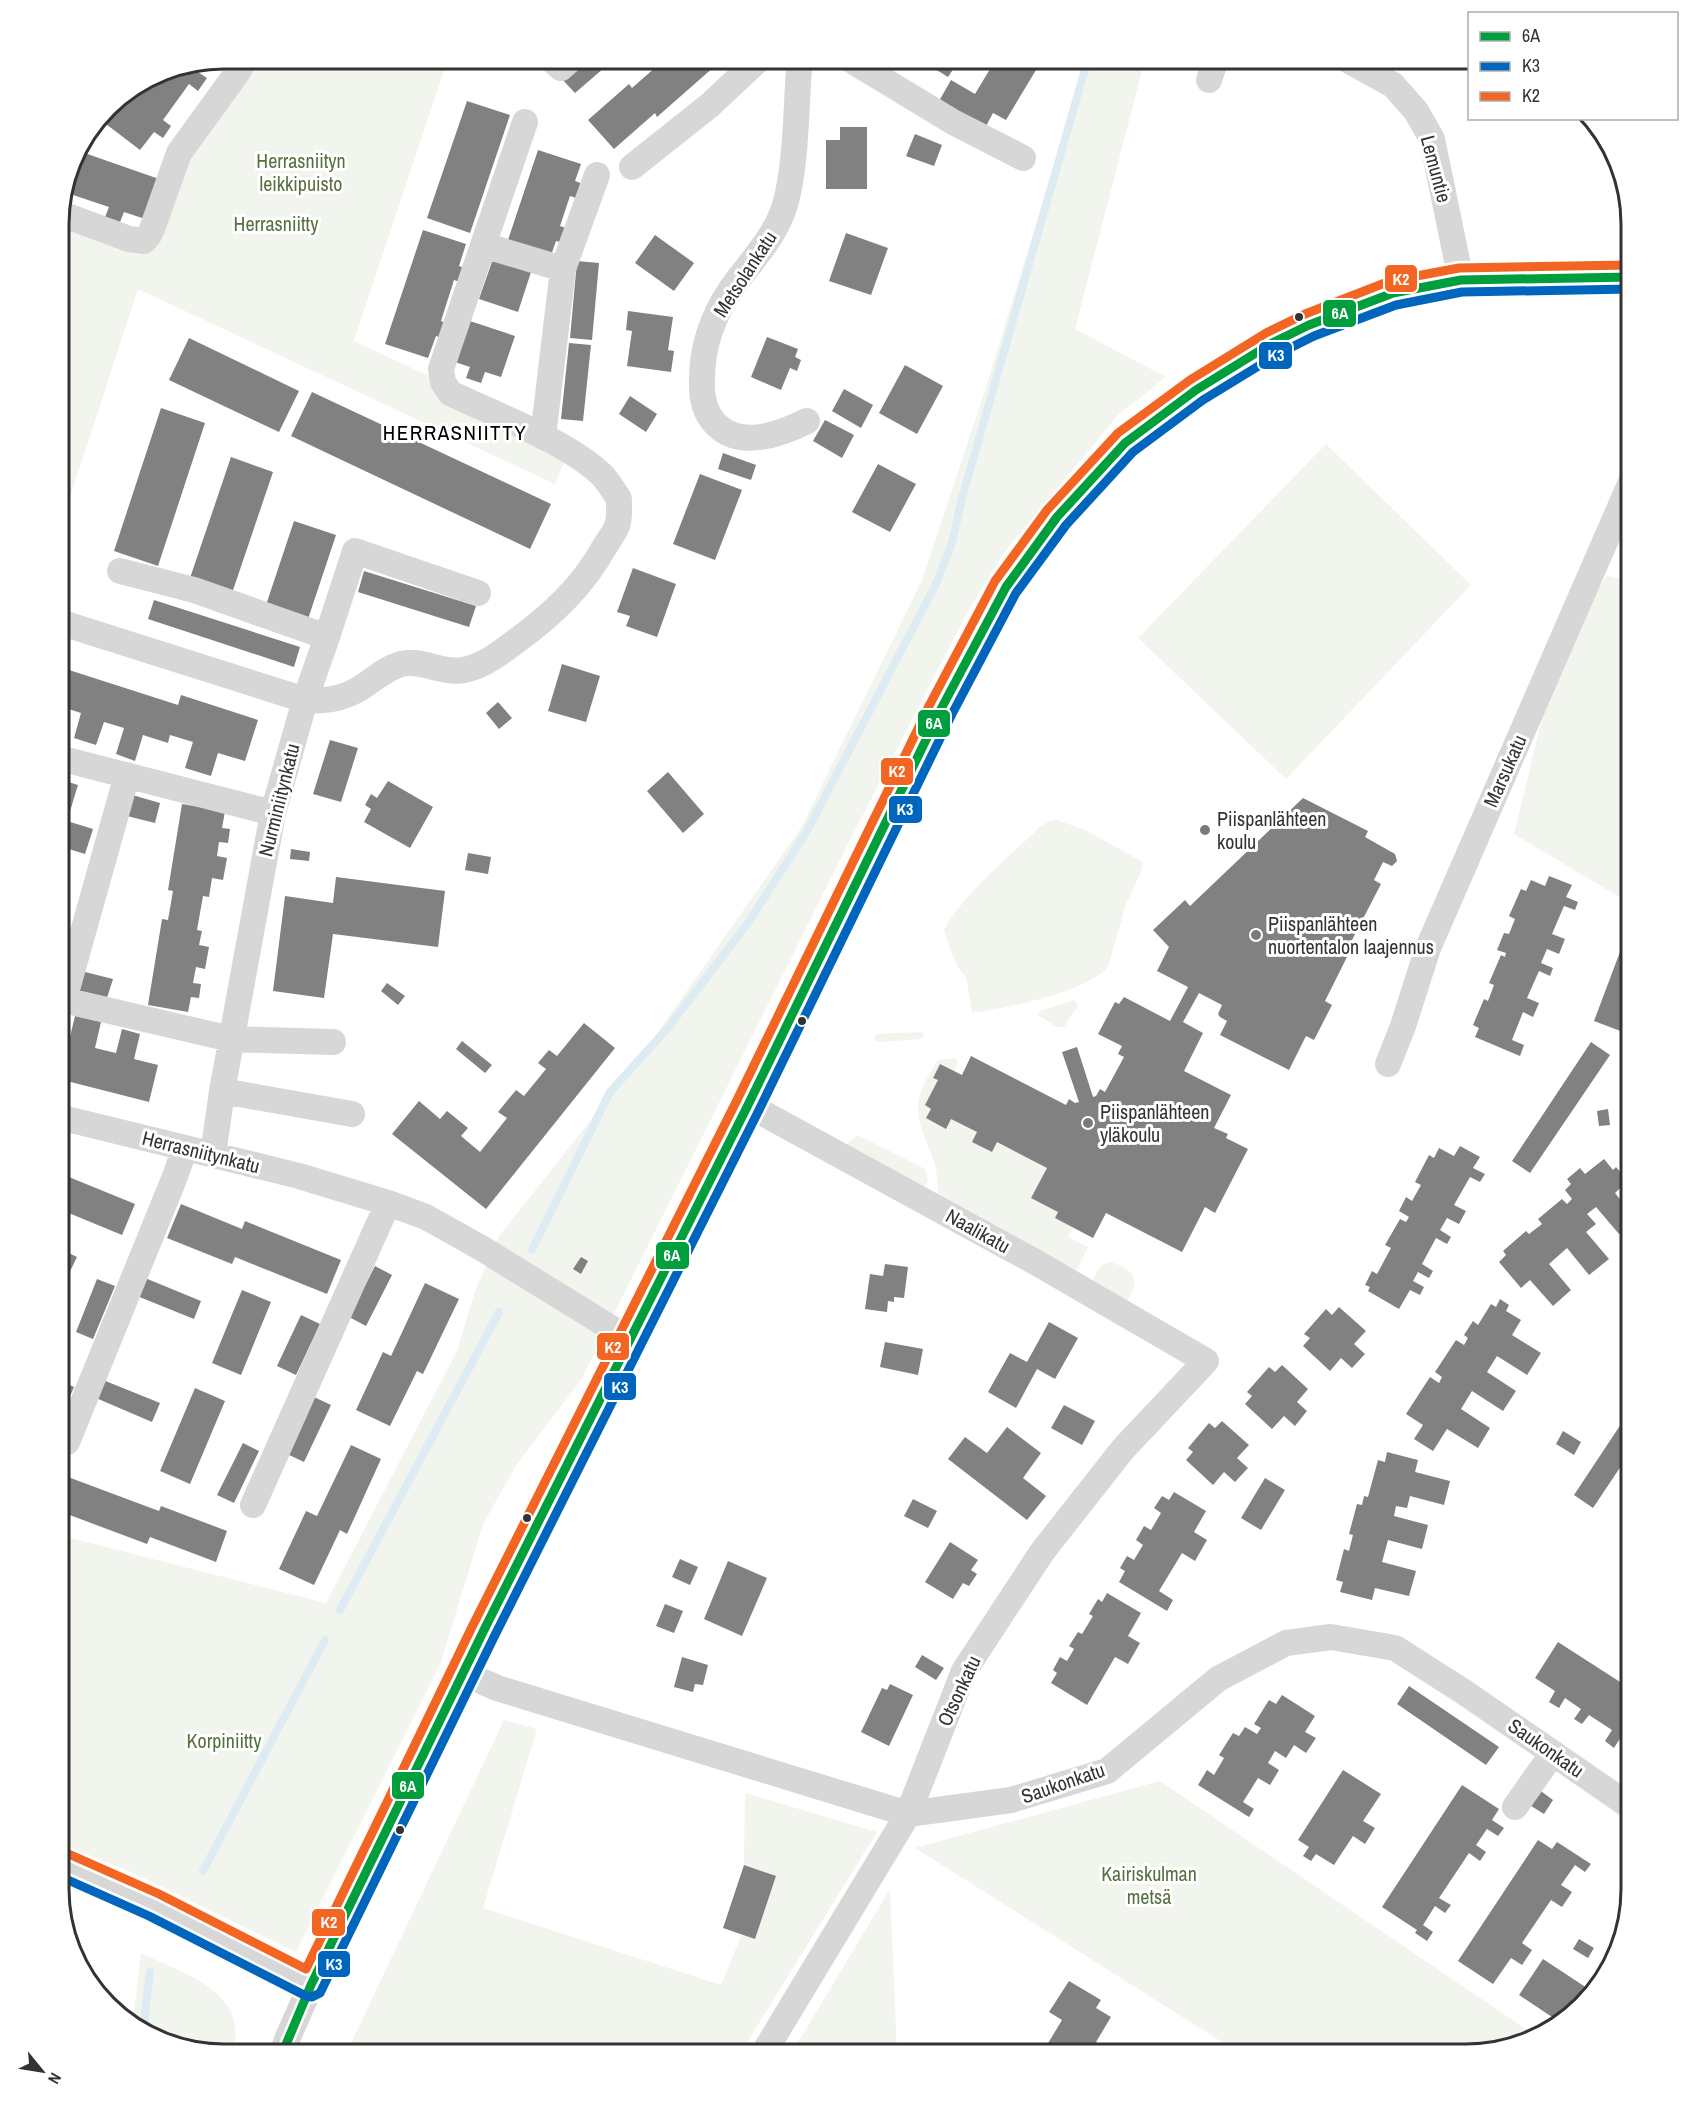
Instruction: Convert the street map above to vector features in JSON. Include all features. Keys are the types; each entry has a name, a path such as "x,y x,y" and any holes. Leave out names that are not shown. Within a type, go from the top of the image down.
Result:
{"street":[{"path":"69,217 129,239 144,241 150,235 179,153 239,69"},
{"path":"632,168 710,105 748,69"},
{"name":"Metsolankatu","path":"799,69 790,182 785,205 771,236 731,289 717,313 707,340 702,365 701,391 707,414 722,429 742,437 767,436 807,421"},
{"path":"866,69 953,122 1023,158"},
{"name":"Lemuntie","path":"1364,69 1393,85 1416,111 1432,139 1461,280"},
{"path":"69,625 305,700 325,701 344,696 364,686 381,673 403,663 423,665 449,672 467,670 490,660 540,623 568,598 594,566 617,525 619,499 604,477 579,457 543,437 450,393 442,382 441,369 525,122"},
{"path":"543,437 563,270 597,175"},
{"path":"483,244 563,270"},
{"path":"286,2044 311,1985 463,1673 748,1105 941,709 1006,586 1057,517 1125,443 1196,390 1272,343 1309,324 1393,293 1461,280 1621,277"},
{"name":"Marsukatu","path":"1388,1064 1428,948 1621,507"},
{"name":"Nurminiitynkatu","path":"213,1155 231,1039 273,813 305,700 355,550 478,593"},
{"path":"120,572 194,590 327,637"},
{"path":"69,760 273,813"},
{"path":"69,972 127,775"},
{"path":"69,1001 231,1039 333,1042"},
{"path":"222,1091 352,1114"},
{"name":"Naalikatu","path":"748,1105 1037,1263 1206,1362"},
{"name":"Herrasniitynkatu","path":"69,1119 358,1192 426,1217 483,1249 629,1339"},
{"path":"69,1437 185,1148"},
{"path":"253,1505 388,1203"},
{"name":"Otsonkatu","path":"770,2044 908,1814 964,1671 1042,1552 1123,1449 1206,1362"},
{"name":"Saukonkatu","path":"463,1673 497,1688 908,1814 1011,1800 1107,1771 1218,1679 1286,1643 1331,1638 1395,1648 1464,1692 1621,1799"},
{"path":"1515,1807 1553,1753"},
{"path":"69,1868 154,1905 311,1985"}],"green space":[{"name":"Herrasniitty","path":"236,69 445,69 354,341 572,443 555,484 138,289 69,500 69,219 152,246 192,126"},
{"name":"Korpiniitty","path":"1084,69 1142,69 1075,329 1166,377 1118,415 1004,553 968,611 847,846 581,1380 517,1464 483,1524 440,1665 296,1952 131,1872 69,1847 69,1538 326,1603 457,1351 475,1291 499,1236 640,1058 801,828 923,578 985,390"},
{"path":"1326,444 1471,585 1286,779 1138,638"},
{"path":"1607,576 1621,579 1621,898 1514,834 1559,648"},
{"path":"1052,820 1085,830 1143,862 1126,904 1108,967 1097,976 1064,992 1024,1003 972,1013 966,977 959,969 944,930 963,902 989,875 1041,826"},
{"path":"1074,1000 1077,1007 1064,1027 1057,1027 1038,1015 1040,1011"},
{"path":"921,1032 924,1034 922,1039 879,1042 874,1040 876,1034"},
{"path":"956,1058 958,1061 955,1071 940,1064 933,1078 938,1080 925,1105 931,1109 927,1118 946,1128 951,1119 977,1132 992,1152 997,1142 1047,1168 1031,1198 1058,1212 1073,1227 1068,1237 1088,1247 1074,1271 940,1197 936,1169 920,1122 919,1102 924,1085 936,1063 939,1060"},
{"path":"858,1135 925,1169 928,1180 924,1187 848,1146 849,1142"},
{"path":"1110,1262 1125,1268 1133,1276 1134,1287 1127,1301 1094,1281 1099,1269"},
{"path":"504,1720 537,1729 483,1908 721,1985 742,1934 755,1939 776,1877 744,1865 745,1793 877,1832 746,2044 351,2044"},
{"name":"Kairiskulman metsä","path":"1160,1781 1528,2031 1506,2039 1466,2044 1225,2044 915,1848"},
{"path":"890,1889 897,2044 797,2044"},
{"path":"141,1953 194,1978 224,2001 232,2015 236,2033 234,2044 204,2043 184,2039 156,2028 134,2015"}],"building":[{"path":"569,69 603,69 575,93 560,77"},
{"path":"654,69 712,69 657,117 655,113 614,149 588,120 629,84 632,88"},
{"path":"935,69 953,69 948,77"},
{"path":"990,69 1037,69 1006,120 993,113 985,128 939,101 951,80 975,94"},
{"path":"198,71 207,78 198,91 189,84 163,120 171,126 163,138 154,132 140,150 106,124 114,114 138,95 156,85 174,77"},
{"path":"467,101 510,115 470,233 427,218"},
{"path":"840,127 867,127 867,189 826,189 826,140 840,140"},
{"path":"915,134 942,145 934,166 906,156"},
{"path":"538,150 581,164 575,181 583,184 579,199 570,196 560,226 569,229 564,243 556,241 550,258 507,243"},
{"path":"86,154 159,179 145,219 124,212 120,222 105,217 109,207 72,195 77,174"},
{"path":"423,230 466,244 459,266 467,269 463,283 454,280 441,321 449,324 444,339 436,336 428,358 385,344"},
{"path":"846,233 888,248 871,295 829,281"},
{"path":"655,235 694,263 674,291 635,263"},
{"path":"494,256 532,269 518,312 479,299"},
{"path":"577,261 599,263 592,340 570,338"},
{"path":"628,311 673,317 668,350 674,351 671,372 627,366 632,331 626,330"},
{"path":"467,320 515,336 501,377 485,372 481,383 466,378 470,367 452,361"},
{"path":"767,337 798,349 795,357 801,360 797,371 790,368 781,390 751,377"},
{"path":"189,338 299,391 279,432 169,380"},
{"path":"569,343 591,345 583,421 561,419"},
{"path":"905,365 943,386 917,434 879,413"},
{"path":"844,389 873,405 861,428 832,411"},
{"path":"312,392 551,504 530,549 291,436"},
{"path":"630,396 657,414 646,432 619,414"},
{"path":"161,408 205,423 158,566 114,551"},
{"path":"825,420 854,435 842,458 813,441"},
{"path":"723,453 756,465 751,480 718,469"},
{"path":"231,457 273,472 230,599 188,584"},
{"path":"878,464 916,484 890,532 852,512"},
{"path":"700,474 742,490 715,560 673,544"},
{"path":"294,521 336,535 308,619 266,605"},
{"path":"633,568 676,584 657,637 626,626 630,616 617,612"},
{"path":"364,571 476,606 469,627 358,592"},
{"path":"154,600 300,647 294,667 148,619"},
{"path":"562,664 600,676 586,722 548,711"},
{"path":"69,670 178,705 181,695 258,720 245,761 218,753 211,776 185,768 193,742 170,735 168,743 143,735 135,761 116,754 124,728 104,722 96,745 74,738 81,713 69,709"},
{"path":"498,702 512,718 499,729 486,713"},
{"path":"330,740 358,748 341,802 313,794"},
{"path":"668,772 704,814 683,833 647,791"},
{"path":"388,781 433,807 410,848 364,822 371,809 365,805 371,794 377,798"},
{"path":"69,782 78,785 69,814"},
{"path":"129,794 160,803 155,823 123,815"},
{"path":"1303,798 1368,831 1365,837 1395,854 1397,861 1392,866 1383,862 1374,880 1381,884 1352,940 1355,941 1325,1001 1332,1005 1314,1040 1306,1036 1289,1070 1220,1035 1227,1021 1218,1014 1222,1005 1199,993 1183,1022 1203,1033 1184,1071 1231,1095 1214,1128 1228,1134 1226,1138 1248,1149 1215,1213 1205,1207 1182,1252 1106,1213 1093,1238 1055,1218 1058,1212 1031,1198 1047,1168 997,1142 992,1152 972,1142 977,1132 951,1119 946,1129 926,1118 931,1109 925,1105 938,1080 933,1078 940,1064 962,1075 971,1056 1066,1105 1069,1099 1075,1103 1079,1102 1062,1052 1077,1047 1093,1097 1100,1089 1105,1092 1124,1057 1118,1054 1122,1046 1098,1034 1115,1002 1119,1004 1124,997 1170,1021 1188,987 1157,971 1169,947 1153,930 1185,900 1190,906"},
{"path":"182,804 225,811 222,828 230,829 228,843 219,842 217,856 227,858 223,880 212,878 209,897 203,896 197,930 202,931 199,945 209,947 205,969 196,967 193,983 201,984 199,998 191,997 188,1012 148,1005 162,919 168,920 173,891 168,890"},
{"path":"69,822 93,829 85,854 69,849"},
{"path":"291,849 310,852 309,861 290,859"},
{"path":"468,853 491,857 488,874 465,870"},
{"path":"1549,876 1572,885 1566,897 1578,902 1575,910 1564,906 1552,934 1565,939 1559,954 1547,949 1541,963 1553,968 1550,976 1539,971 1527,998 1539,1003 1533,1017 1523,1012 1512,1040 1524,1045 1520,1056 1475,1037 1479,1028 1473,1025 1484,999 1488,1001 1494,985 1489,983 1501,955 1505,957 1506,953 1497,950 1504,933 1509,934 1515,919 1509,916 1521,889 1526,891 1531,880 1545,886"},
{"path":"336,877 445,891 438,947 333,934 324,998 273,991 285,896 333,903"},
{"path":"1621,949 1621,1031 1594,1021"},
{"path":"81,971 113,979 107,998 75,990"},
{"path":"387,983 405,996 398,1005 381,991"},
{"path":"75,1016 101,1022 95,1048 116,1053 122,1029 140,1034 134,1059 158,1065 149,1102 69,1082 69,1041"},
{"path":"584,1023 615,1048 486,1209 392,1134 419,1101 440,1119 447,1111 468,1128 461,1136 480,1152 507,1118 498,1112 516,1090 524,1096 546,1069 538,1063 549,1050 557,1056"},
{"path":"462,1041 492,1065 485,1073 456,1049"},
{"path":"1591,1042 1610,1055 1530,1173 1512,1161"},
{"path":"1608,1109 1610,1125 1599,1126 1597,1111"},
{"path":"1460,1146 1480,1157 1473,1168 1485,1174 1480,1182 1470,1177 1454,1205 1466,1211 1459,1224 1447,1218 1440,1230 1451,1237 1447,1244 1436,1238 1422,1264 1433,1271 1429,1278 1418,1272 1413,1281 1424,1287 1420,1295 1410,1290 1399,1309 1368,1291 1370,1287 1365,1285 1372,1271 1377,1274 1391,1248 1385,1245 1400,1219 1406,1222 1409,1217 1399,1211 1406,1197 1412,1201 1421,1185 1415,1182 1429,1155 1434,1158 1439,1148 1454,1156"},
{"path":"1604,1159 1613,1170 1616,1167 1621,1173 1621,1187 1615,1193 1621,1200 1621,1232 1619,1234 1596,1207 1587,1214 1596,1224 1586,1232 1609,1259 1589,1275 1567,1248 1549,1264 1571,1290 1553,1306 1530,1280 1521,1288 1499,1262 1506,1255 1503,1251 1526,1231 1529,1234 1542,1224 1538,1219 1562,1199 1567,1204 1572,1199 1565,1190 1571,1184 1567,1179 1580,1168 1585,1174"},
{"path":"69,1177 135,1204 122,1235 69,1213"},
{"path":"181,1204 242,1229 245,1221 341,1260 327,1294 235,1257 232,1264 167,1238"},
{"path":"69,1253 77,1257 69,1273"},
{"path":"581,1257 588,1261 581,1274 573,1269"},
{"path":"885,1264 908,1267 904,1298 894,1297 894,1302 888,1301 887,1312 865,1309 870,1274 883,1276"},
{"path":"375,1266 392,1275 366,1326 349,1317"},
{"path":"145,1278 201,1301 194,1319 137,1296"},
{"path":"97,1279 115,1286 93,1339 76,1332"},
{"path":"425,1283 459,1299 423,1374 417,1371 390,1426 356,1410 383,1352 391,1356"},
{"path":"242,1290 271,1302 241,1375 212,1363"},
{"path":"1500,1299 1509,1305 1506,1311 1521,1320 1512,1335 1541,1353 1527,1375 1497,1356 1487,1372 1516,1391 1503,1411 1472,1391 1461,1409 1490,1428 1478,1448 1447,1429 1433,1451 1414,1439 1423,1425 1406,1414 1430,1377 1439,1383 1442,1377 1435,1372 1456,1340 1464,1345 1468,1338 1464,1335 1473,1321 1478,1325 1491,1304 1496,1307"},
{"path":"1339,1307 1366,1331 1354,1344 1365,1354 1352,1368 1341,1358 1330,1371 1303,1346 1310,1338 1304,1334 1326,1309 1332,1315"},
{"path":"301,1315 320,1324 296,1375 277,1366"},
{"path":"1049,1322 1078,1338 1055,1379 1037,1369 1016,1408 988,1392 1010,1353 1027,1362"},
{"path":"885,1342 923,1349 918,1375 880,1367"},
{"path":"1282,1365 1308,1389 1297,1402 1307,1411 1295,1426 1284,1416 1272,1429 1245,1404 1252,1396 1247,1392 1269,1367 1275,1372"},
{"path":"103,1380 160,1403 152,1422 96,1398"},
{"path":"69,1385 74,1387 69,1399"},
{"path":"195,1388 225,1401 190,1484 160,1471"},
{"path":"314,1397 331,1405 304,1462 287,1454"},
{"path":"1064,1405 1095,1421 1082,1445 1051,1428"},
{"path":"1222,1421 1249,1445 1237,1458 1248,1468 1235,1482 1224,1472 1213,1485 1186,1460 1193,1452 1188,1448 1209,1423 1215,1428"},
{"path":"1621,1424 1621,1466 1593,1508 1574,1495"},
{"path":"1007,1427 1041,1453 1023,1478 1046,1496 1027,1520 948,1459 965,1437 987,1453"},
{"path":"1563,1431 1581,1442 1574,1455 1556,1444"},
{"path":"243,1443 259,1451 234,1503 217,1495"},
{"path":"351,1445 381,1459 347,1534 340,1530 314,1585 279,1569 306,1511 317,1516"},
{"path":"1387,1452 1418,1460 1415,1472 1450,1481 1444,1505 1410,1496 1407,1508 1396,1506 1394,1516 1428,1525 1422,1549 1388,1540 1382,1562 1416,1571 1409,1596 1375,1588 1372,1600 1340,1592 1343,1582 1336,1580 1344,1549 1349,1551 1353,1535 1349,1534 1357,1504 1362,1505 1364,1496 1368,1497 1378,1460 1385,1462"},
{"path":"69,1477 159,1511 161,1506 227,1531 216,1562 150,1537 147,1544 69,1515"},
{"path":"1265,1478 1285,1490 1261,1530 1241,1518"},
{"path":"1174,1492 1206,1511 1194,1532 1207,1540 1195,1561 1182,1553 1159,1591 1173,1600 1167,1611 1119,1582 1125,1571 1120,1568 1127,1556 1134,1560 1143,1545 1136,1540 1144,1526 1151,1530 1161,1513 1154,1508 1162,1496 1169,1500"},
{"path":"913,1499 937,1511 928,1528 904,1516"},
{"path":"950,1542 978,1560 971,1570 977,1574 969,1586 963,1583 953,1599 925,1582"},
{"path":"680,1559 698,1567 690,1585 672,1577"},
{"path":"728,1561 767,1578 742,1636 704,1619"},
{"path":"1107,1593 1141,1613 1128,1636 1140,1643 1128,1664 1115,1657 1087,1705 1051,1683 1057,1673 1053,1670 1060,1657 1067,1661 1074,1649 1069,1646 1078,1632 1082,1634 1093,1616 1089,1614 1098,1599 1102,1602"},
{"path":"665,1604 683,1611 674,1633 656,1626"},
{"path":"1558,1642 1621,1683 1621,1737 1614,1748 1605,1741 1612,1730 1589,1715 1582,1724 1574,1719 1581,1709 1565,1698 1559,1708 1549,1702 1555,1691 1535,1678"},
{"path":"922,1655 944,1668 936,1680 915,1667"},
{"path":"682,1657 708,1665 703,1685 695,1684 693,1692 674,1687"},
{"path":"890,1684 913,1695 889,1746 861,1732 882,1688 887,1690"},
{"path":"1409,1686 1499,1747 1486,1765 1397,1704"},
{"path":"1282,1695 1315,1716 1305,1732 1316,1738 1306,1753 1294,1745 1286,1758 1275,1751 1268,1763 1279,1770 1270,1785 1258,1778 1243,1802 1254,1809 1249,1817 1198,1785 1207,1770 1214,1775 1224,1758 1219,1755 1233,1733 1239,1736 1245,1727 1257,1734 1261,1728 1254,1724 1269,1700 1276,1704"},
{"path":"1343,1770 1381,1794 1363,1821 1375,1828 1365,1844 1353,1836 1334,1865 1316,1854 1311,1861 1303,1856 1309,1847 1298,1840"},
{"path":"1462,1785 1499,1809 1492,1820 1504,1828 1498,1836 1487,1829 1476,1845 1486,1852 1480,1861 1469,1853 1439,1898 1451,1905 1445,1913 1435,1906 1423,1925 1433,1932 1427,1941 1415,1933 1417,1930 1382,1907"},
{"path":"1538,1789 1553,1800 1544,1814 1528,1804"},
{"path":"1538,1840 1552,1849 1557,1842 1591,1864 1585,1872 1575,1865 1561,1885 1572,1892 1562,1907 1551,1900 1522,1943 1532,1950 1522,1965 1511,1958 1493,1984 1458,1961"},
{"path":"744,1865 776,1876 755,1939 723,1928"},
{"path":"1579,1939 1594,1948 1588,1958 1573,1949"},
{"path":"1543,1959 1585,1987 1553,2017 1519,1995"},
{"path":"1069,1981 1101,2000 1096,2008 1111,2017 1096,2042 1099,2044 1048,2044 1062,2020 1049,2012"}],"waterway":[{"path":"532,1250 610,1092 667,1029 748,923 807,831 936,584 952,543 962,498 1085,69"},
{"path":"340,1610 499,1312"},
{"path":"203,1871 325,1640"},
{"path":"144,2021 150,1972"}],"transit line":[{"name":"K2","path":"69,1854 159,1894 306,1969 472,1627 737,1100 930,704 995,581 1047,510 1118,433 1190,380 1266,333 1305,314 1390,281 1459,268 1621,265"},
{"name":"6A","path":"286,2044 311,1985 483,1632 748,1105 941,709 1006,587 1057,517 1125,443 1196,390 1272,343 1309,325 1393,293 1461,280 1621,277"},
{"name":"K3","path":"69,1880 149,1916 306,1996 312,1997 320,1993 494,1637 759,1110 952,714 1016,593 1066,525 1133,452 1203,400 1278,354 1314,336 1396,305 1462,292 1621,289"}],"place":[{"name":"Piispanlähteen koulu","path":"1205,830"},
{"name":"Piispanlähteen nuortentalon laajennus","path":"1256,935"},
{"name":"Piispanlähteen yläkoulu","path":"1088,1123"}],"district":[{"name":"HERRASNIITTY","path":"455,433"}],"park label":[{"name":"Herrasniityn leikkipuisto","path":"301,172"}]}
